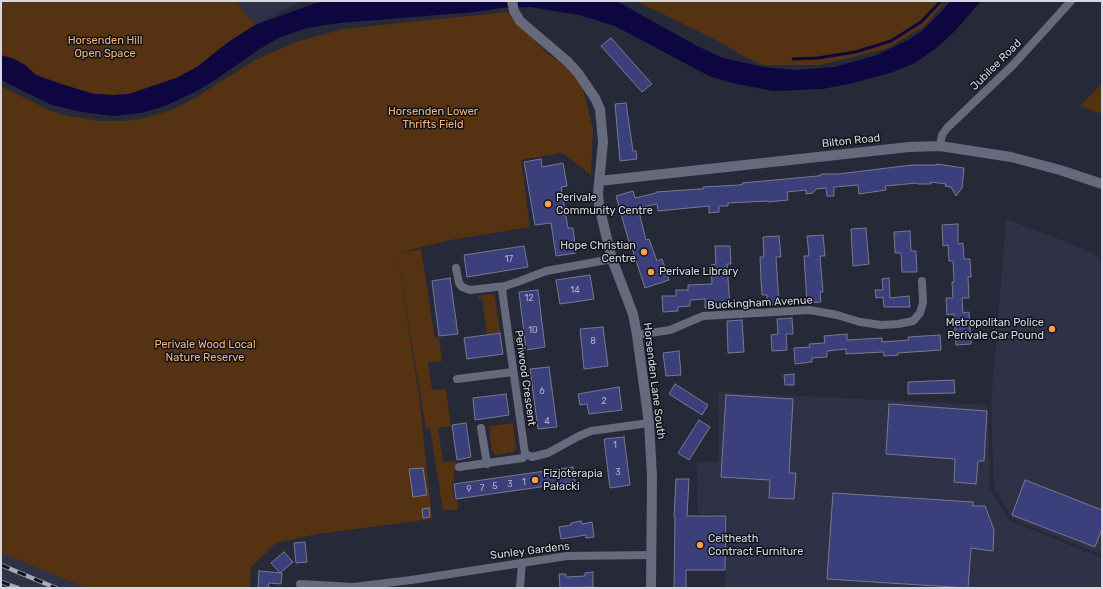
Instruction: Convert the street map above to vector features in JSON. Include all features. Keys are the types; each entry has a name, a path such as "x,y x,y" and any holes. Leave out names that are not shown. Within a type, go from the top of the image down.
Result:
{"street":[{"name":"Jubilee Road","path":"940,146 942,135 947,128 1013,64 1071,1"},
{"name":"Horsenden Lane South","path":"513,6 520,21 568,62 588,86 600,110 603,132 603,152 599,181 599,206 612,260 629,302 637,336 649,423 652,476 651,588"},
{"name":"Bilton Road","path":"599,181 909,147 940,146 1011,157 1060,170 1102,184"},
{"path":"456,268 458,283 462,287 470,290 504,286 546,271 612,260"},
{"name":"Buckingham Avenue","path":"637,336 670,330 703,316 810,310 837,315 860,322 881,325 898,324 913,321 920,313 923,303 922,281"},
{"name":"Periwood Crescent","path":"504,286 502,290 526,455"},
{"path":"457,379 513,372"},
{"path":"459,467 523,458 526,455 532,457 548,453 578,436 591,431 649,423"},
{"path":"481,428 487,464"},
{"name":"Sunley Gardens","path":"323,588 300,584 353,587 411,580 567,556 652,555"},
{"path":"520,588 522,562"},
{"path":"408,588 411,580"}],"shaded area":[{"path":"236,1 308,1 300,2 255,25"},
{"path":"326,1 613,1 620,3 697,46 723,58 763,67 796,70 834,67 877,55 910,39 922,31 950,1 981,1 954,32 935,49 915,63 890,73 849,84 822,89 773,91 732,83 709,76 615,26 579,15 530,7 501,8 475,12 339,23 307,28 281,37 261,48 197,91 165,106 141,113 113,116 82,112 52,105 1,80 1,55 14,59 25,65 36,75 61,84 94,94 129,94 176,78 197,67 227,43 255,25 313,4"},
{"name":"Metropolitan Police Perivale Car Pound","path":"1006,219 1084,249 1102,259 1102,555 1013,519 994,489 991,406"},
{"path":"718,392 988,405 990,489 1010,521 1102,558 1102,588 725,588 728,515 698,514 697,462 719,462"},
{"path":"1,553 86,588 1,588"}],"green space":[{"name":"Horsenden Hill Open Space","path":"1,1 236,1 255,25 227,43 197,67 176,78 129,94 94,94 36,75 25,65 14,59 1,55"},
{"path":"636,1 945,1 926,25 886,49 820,65 763,65"},
{"name":"Perivale Wood Local Nature Reserve","path":"507,12 548,54 566,66 582,85 593,129 591,175 562,153 521,160 530,227 450,240 397,253 419,395 432,519 317,534 276,543 251,567 250,588 86,588 1,553 1,86 49,110 64,115 99,121 126,121 140,119 169,111 192,100 255,60 296,42 343,29"},
{"path":"1102,83 1102,114 1080,106"},
{"path":"421,249 435,338 439,337 442,361 428,363 432,390 446,389 451,426 438,428 443,462 455,461 456,468 453,474 455,481 452,481 454,498 457,499 458,510 443,510 430,429 426,429 397,253"},
{"path":"493,294 495,296 500,332 487,334 482,299 478,299 478,297 480,295"},
{"path":"513,423 516,448 514,452 496,455 492,451 489,426"}],"building":[{"path":"611,38 652,84 642,92 601,46"},
{"path":"626,103 633,151 636,151 637,159 620,161 615,104"},
{"name":"Perivale Community Centre","path":"541,159 542,167 563,163 567,186 561,187 568,228 573,228 576,253 556,256 551,223 535,225 524,162"},
{"path":"937,164 964,168 962,188 956,196 951,187 945,186 946,184 931,182 931,184 917,183 885,186 886,190 859,194 858,185 834,187 834,196 827,196 826,188 816,189 813,193 806,194 806,190 787,192 788,200 728,203 728,206 719,206 719,212 709,213 709,206 658,211 657,204 638,208 646,240 649,239 657,261 662,259 669,280 645,288 629,242 616,196 633,191 635,198 656,192 703,189 703,187 739,185 743,184 742,183 818,176 821,174 838,174 912,165"},
{"path":"958,224 958,244 963,243 964,259 970,259 971,277 968,277 969,298 962,298 963,313 969,312 971,344 956,345 954,314 947,315 946,298 953,298 953,261 949,261 948,245 943,246 942,225"},
{"path":"866,228 869,264 853,266 851,229"},
{"path":"910,231 911,251 916,251 917,272 902,272 901,253 895,253 894,232"},
{"path":"823,235 825,256 820,256 823,292 820,292 821,302 807,303 804,256 809,256 807,236"},
{"path":"779,236 781,257 776,257 779,304 768,305 767,295 762,295 760,257 764,257 763,237"},
{"path":"524,246 528,267 467,277 464,255"},
{"path":"715,246 730,246 731,264 727,264 730,306 705,308 705,299 690,300 690,306 678,307 678,311 663,312 662,296 676,296 676,290 688,290 688,285 712,284 711,265 716,264"},
{"path":"590,275 594,299 560,304 556,280"},
{"path":"450,278 458,334 439,336 432,281"},
{"path":"889,278 890,298 909,296 910,307 884,307 883,297 876,298 875,290 883,290 882,279"},
{"path":"538,290 545,347 526,350 519,292"},
{"path":"792,318 793,334 786,334 787,350 772,351 771,335 778,334 777,319"},
{"path":"742,320 744,352 728,353 727,321"},
{"path":"603,327 608,366 584,369 580,329"},
{"path":"500,333 503,354 467,359 464,338"},
{"path":"847,334 847,340 882,338 882,342 909,340 908,337 940,335 941,350 898,353 898,355 884,356 883,352 846,354 846,349 827,351 827,357 812,358 812,362 795,364 794,348 810,347 809,344 825,343 824,336"},
{"path":"679,351 681,375 666,376 663,353"},
{"path":"549,367 557,427 538,429 530,369"},
{"path":"794,374 794,385 785,385 784,375"},
{"path":"954,380 955,393 908,394 908,382"},
{"path":"675,384 708,405 702,415 669,394"},
{"path":"619,387 622,410 589,414 587,404 580,405 578,394"},
{"path":"506,394 509,415 475,420 473,398"},
{"path":"726,395 793,399 789,473 796,473 794,499 769,498 770,480 721,477"},
{"path":"889,404 987,411 984,461 978,461 976,484 954,482 955,459 886,454"},
{"path":"699,420 710,427 689,460 678,453"},
{"path":"466,423 471,457 457,460 452,425"},
{"path":"624,437 630,485 610,488 604,439"},
{"path":"573,467 575,482 456,499 454,484"},
{"path":"423,468 427,495 413,497 409,469"},
{"name":"Celtheath Contract Furniture","path":"676,479 689,479 687,516 726,516 725,570 686,570 686,588 674,588 674,517"},
{"path":"1025,480 1102,510 1102,529 1095,547 1012,515"},
{"path":"833,493 973,502 973,506 985,506 994,530 993,551 971,548 968,588 827,579"},
{"path":"429,508 430,517 423,518 422,509"},
{"path":"581,521 582,524 592,522 594,537 586,538 586,535 561,539 559,527 571,525 571,523"},
{"path":"305,542 307,562 296,563 294,543"},
{"path":"284,552 293,562 280,573 271,563"},
{"path":"259,571 282,573 281,584 269,583 268,588 258,588"},
{"path":"593,572 593,587 560,588 559,574 566,574 566,577 585,576 585,573"}],"waterway":[{"path":"793,59 818,58 855,52 891,41 921,22 941,1"}],"railway":[{"path":"1,565 56,588"},
{"path":"1,582 18,588"}],"place":[{"name":"Perivale Community Centre","path":"548,204"},
{"name":"Hope Christian Centre","path":"644,252"},
{"name":"Perivale Library","path":"651,272"},
{"name":"Metropolitan Police Perivale Car Pound","path":"1052,329"},
{"name":"Fizjoterapia Pałacki","path":"535,480"},
{"name":"Celtheath Contract Furniture","path":"700,545"}],"park label":[{"name":"Horsenden Lower Thrifts Field","path":"433,118"}]}
